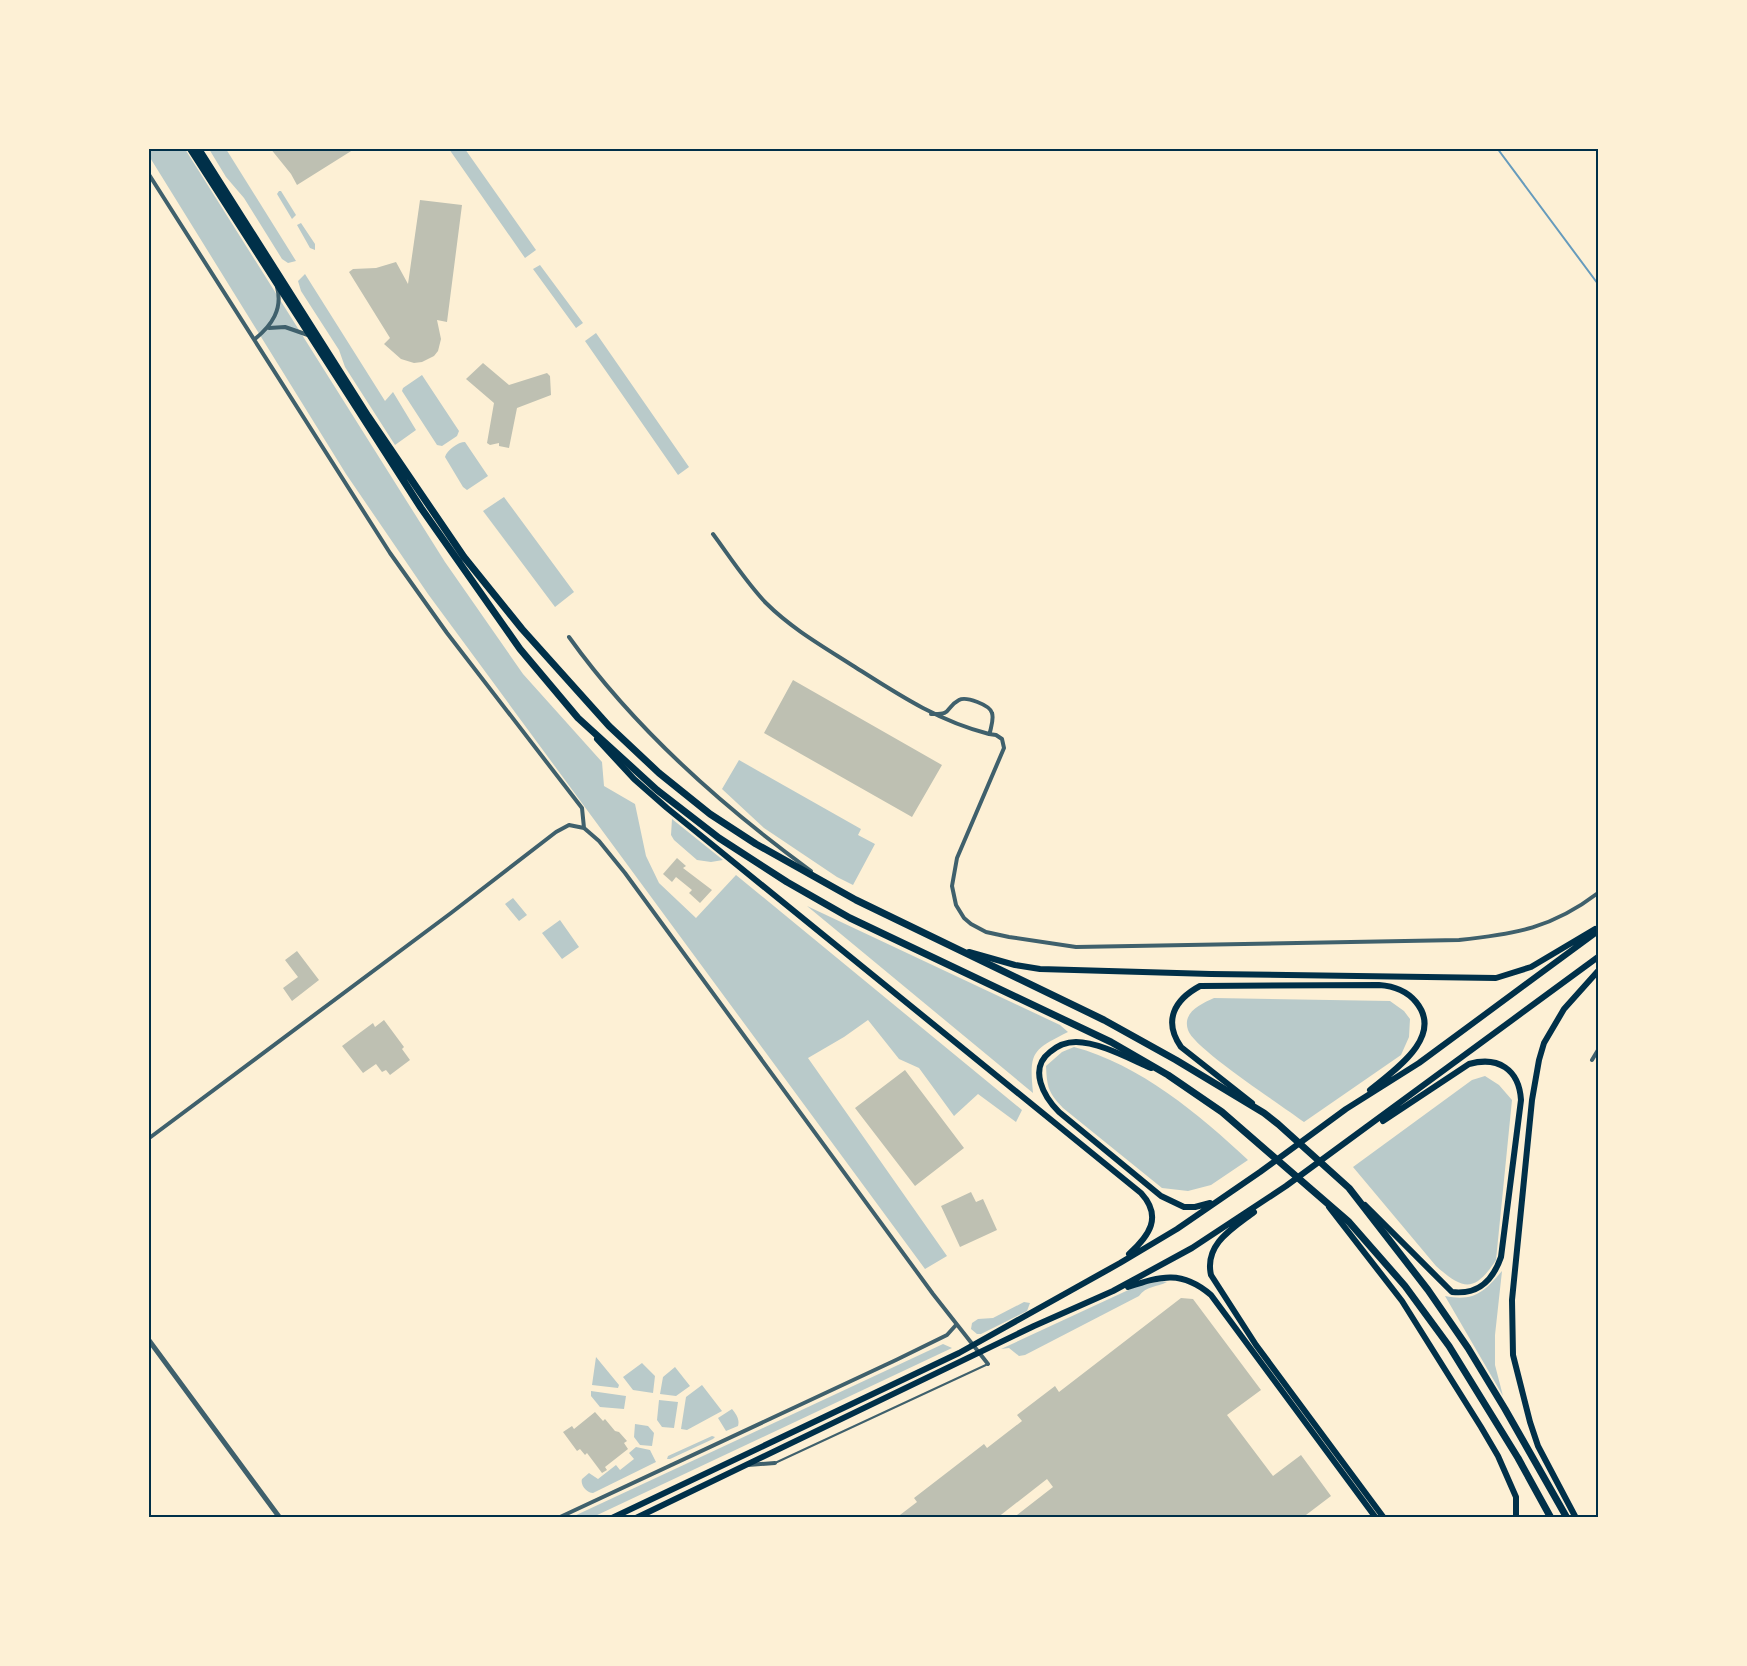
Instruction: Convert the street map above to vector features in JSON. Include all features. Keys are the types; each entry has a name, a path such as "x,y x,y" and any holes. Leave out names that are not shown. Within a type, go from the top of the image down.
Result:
{"highway":[{"path":"190,148 421,508 520,649 578,718 657,790 752,861 850,918 1112,1041 1168,1075 1222,1112 1253,1137 1349,1222 1429,1318 1449,1346 1518,1458 1551,1518"},
{"path":"198,148 368,416 464,557 522,629 609,726 659,772 710,814 756,844 833,888 1104,1020 1264,1113 1278,1124 1349,1188 1428,1290 1468,1348 1567,1518"}],"main road":[{"path":"578,718 634,779 667,808 1141,1193 1150,1207 1151,1227 1143,1242 1120,1263"},
{"path":"948,945 1015,965 1040,969 1496,978 1540,962 1599,930"},
{"path":"1346,1109 1419,1063 1599,930"},
{"path":"1113,1292 1192,1248 1286,1186 1599,957"},
{"path":"1576,1518 1538,1446 1530,1422 1513,1355 1512,1300 1532,1100 1539,1060 1544,1043 1564,1009 1599,971"},
{"path":"612,1518 973,1345 1177,1229 1346,1109 1406,1061 1417,1047 1424,1030 1423,1014 1417,1003 1408,994 1389,986 1379,985 1208,985 1200,986 1190,992 1177,1003 1173,1014 1174,1037 1181,1047 1264,1113"},
{"path":"1168,1075 1101,1048 1075,1042 1061,1046 1047,1054 1040,1066 1039,1074 1046,1096 1055,1108 1161,1196 1173,1203 1190,1207 1205,1205 1225,1196"},
{"path":"1339,1148 1469,1064 1482,1062 1500,1065 1511,1072 1518,1083 1521,1100 1501,1257 1493,1276 1480,1287 1464,1292 1452,1292 1447,1289 1349,1188"},
{"path":"1286,1186 1219,1240 1212,1251 1211,1275 1256,1346 1384,1518"},
{"path":"1323,1200 1402,1301 1486,1436 1498,1456 1516,1497 1516,1518"},
{"path":"636,1518 1034,1326 1113,1292 1168,1277 1186,1279 1206,1290 1221,1306 1376,1518"}],"street":[{"path":"148,173 390,553 447,633 582,808 584,828"},
{"path":"255,339 269,328 277,313 279,293 275,280"},
{"path":"269,328 294,329 312,337"},
{"path":"713,534 751,585 780,616 820,645 931,714 1002,739 1004,748 957,858 952,886 956,905 964,918 986,932 1009,938 1076,947 1459,940 1530,930 1565,916 1599,893"},
{"path":"569,637 585,659 679,762 721,802 833,888"},
{"path":"931,714 943,714 950,710 958,700 965,698 988,707 992,711 989,735"},
{"path":"148,1139 556,832 569,825 584,828 599,841 626,873 957,1325 988,1364"},
{"path":"1592,1060 1599,1050"},
{"path":"558,1518 896,1360 947,1335 957,1325"},
{"path":"148,1339 280,1518"},
{"path":"745,1466 775,1463"}],"lane":[{"path":"775,1463 988,1364"}],"shaded area":[{"path":"149,149 185,149 445,562 523,674 602,762 604,786 635,804 646,856 659,883 696,918 736,875 1022,1110 1016,1122 978,1094 954,1116 919,1068 899,1059 868,1020 808,1058 947,1256 925,1269 428,594 346,474 149,156"},
{"path":"209,149 226,149 296,261 288,263 282,259 244,198 226,177"},
{"path":"449,149 465,149 536,250 525,258"},
{"path":"279,191 296,215 292,219 277,194"},
{"path":"301,223 315,244 315,250 310,248 297,225"},
{"path":"540,265 583,323 576,328 533,269"},
{"path":"305,274 385,401 393,392 416,430 395,445 345,367 339,350 301,291 298,281"},
{"path":"596,333 689,467 678,475 585,341"},
{"path":"422,375 459,431 457,436 442,446 437,445 402,391"},
{"path":"465,442 488,476 467,490 445,457 453,447"},
{"path":"504,497 574,592 555,607 483,511"},
{"path":"739,760 861,829 858,835 875,844 853,885 837,877 764,828 722,789"},
{"path":"672,819 723,860 711,862 697,860 674,840 671,835"},
{"path":"513,898 527,915 519,921 505,904"},
{"path":"807,906 1060,1025 1068,1032 1040,1048 1033,1060 1033,1093"},
{"path":"560,920 579,947 562,959 542,933"},
{"path":"1214,998 1390,1001 1404,1011 1410,1019 1409,1037 1401,1055 1304,1122 1222,1063 1194,1039 1188,1030 1188,1018 1194,1009"},
{"path":"1074,1047 1098,1055 1145,1078 1189,1109 1248,1160 1211,1185 1188,1191 1162,1188 1063,1108 1054,1098 1048,1084 1046,1066 1062,1052"},
{"path":"1485,1076 1499,1085 1512,1100 1496,1260 1475,1283 1462,1284 1436,1266 1353,1167 1472,1080"},
{"path":"1502,1271 1495,1335 1495,1365 1503,1396 1445,1296 1464,1298 1478,1294 1490,1285"},
{"path":"1167,1282 1148,1288 1139,1296 1025,1355 1019,1356 1009,1348 1001,1349 1137,1286"},
{"path":"1024,1302 1030,1303 1027,1311 981,1334 971,1329 972,1323 978,1319 993,1318"},
{"path":"943,1344 952,1348 593,1517 572,1517"},
{"path":"596,1357 619,1385 618,1388 592,1385"},
{"path":"642,1363 655,1376 653,1393 633,1390 623,1377"},
{"path":"675,1367 690,1386 676,1396 660,1394 663,1377"},
{"path":"702,1385 722,1411 687,1430 681,1429 686,1397"},
{"path":"591,1391 626,1396 624,1409 600,1407 591,1396"},
{"path":"659,1400 678,1402 674,1428 662,1427 657,1420"},
{"path":"732,1409 738,1419 738,1426 726,1431 718,1418"},
{"path":"635,1424 648,1426 654,1433 652,1446 640,1445 634,1437"},
{"path":"712,1436 715,1437 667,1459 668,1456"},
{"path":"636,1447 650,1450 656,1462 593,1493 584,1488 582,1479 589,1473 598,1479 616,1465 620,1470 634,1459 629,1453"}],"building":[{"path":"270,148 356,148 297,185"},
{"path":"420,200 462,205 447,322 437,320 441,339 434,356 414,363 401,359 384,344 390,338 349,272 353,269 376,268 396,262 408,284"},
{"path":"483,363 509,385 547,373 550,376 551,395 517,408 509,448 499,446 499,443 490,445 487,443 494,403 466,379"},
{"path":"793,680 942,765 912,817 764,733"},
{"path":"677,858 686,866 683,868 712,890 700,903 689,893 692,890 676,877 672,882 663,874"},
{"path":"297,951 319,980 292,1001 283,988 298,977 285,960"},
{"path":"384,1020 404,1047 402,1049 410,1060 390,1075 386,1070 382,1072 376,1064 363,1073 342,1046 373,1023 375,1027"},
{"path":"905,1070 964,1148 915,1186 855,1108"},
{"path":"971,1192 976,1202 983,1199 997,1230 960,1247 941,1206"},
{"path":"1181,1298 1193,1299 1261,1390 1227,1415 1273,1476 1301,1455 1331,1496 1302,1518 1013,1518 1053,1487 1047,1479 997,1518 896,1518 917,1502 914,1498 984,1444 987,1448 1022,1421 1017,1415 1055,1386 1059,1392"},
{"path":"595,1412 619,1432 627,1441 624,1443 628,1449 605,1467 607,1470 602,1473 587,1453 585,1455 580,1449 577,1451 563,1432 572,1426 574,1429"}],"waterway":[{"path":"1497,148 1598,284"}]}
